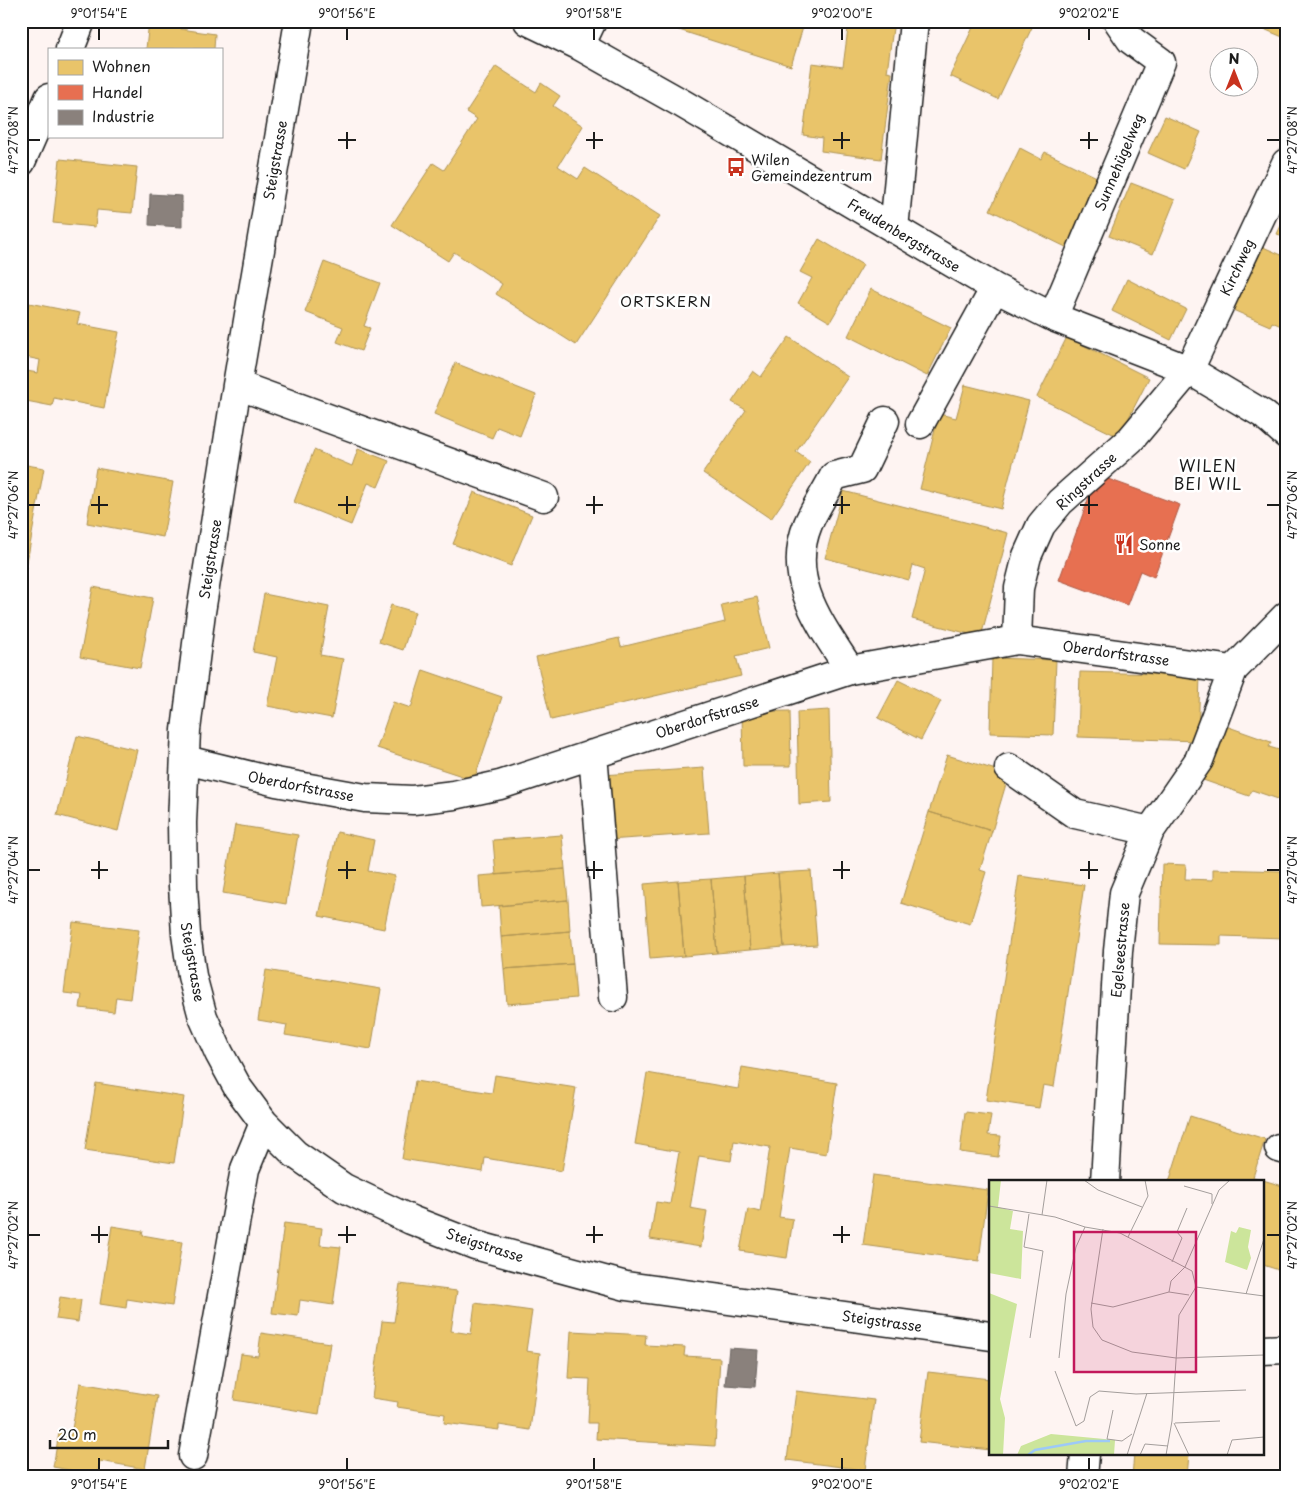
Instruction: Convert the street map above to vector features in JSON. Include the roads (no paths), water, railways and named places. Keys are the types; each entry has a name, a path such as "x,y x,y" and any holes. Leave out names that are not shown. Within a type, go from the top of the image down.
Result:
{"street":[{"path":"70,48 81,21"},
{"name":"Steigstrasse","path":"299,21 237,385 201,612 186,730 182,823 186,934 192,976 203,1017 219,1053 238,1088 264,1123 295,1154 344,1188 411,1220 475,1245 626,1286 989,1336"},
{"name":"Freudenbergstrasse","path":"528,21 580,46 683,104 995,288 1054,316 1189,370 1263,414 1286,434"},
{"path":"580,46 592,21"},
{"path":"894,229 914,21"},
{"name":"Sunnehügelweg","path":"1054,316 1161,62 1131,40 1118,21"},
{"path":"21,162 48,100"},
{"name":"Kirchweg","path":"1189,370 1286,163"},
{"path":"920,424 995,288"},
{"name":"Ringstrasse","path":"1016,640 1019,588 1027,556 1041,525 1060,502 1131,439 1189,370"},
{"path":"237,385 544,497"},
{"path":"850,670 814,611 804,590 801,570 803,544 808,525 834,476 862,469 885,421"},
{"name":"Egelseestrasse","path":"1105,1180 1118,951 1124,893 1150,831 1199,760 1233,670 1286,616"},
{"name":"Oberdorfstrasse","path":"186,760 276,782 366,798 413,800 454,795 500,785 850,670 1016,640 1233,670"},
{"path":"594,754 614,997"},
{"path":"1009,768 1075,814 1150,831"},
{"path":"193,1456 245,1169 264,1123"},
{"path":"1264,1350 1286,1349"},
{"path":"1083,1477 1085,1456"}],"place":[{"name":"Wilen Gemeindezentrum","path":"736,167"},
{"name":"Sonne","path":"1124,544"}],"district":[{"name":"ORTSKERN","path":"666,300"},
{"name":"WILEN BEI WIL","path":"1208,474"}]}
